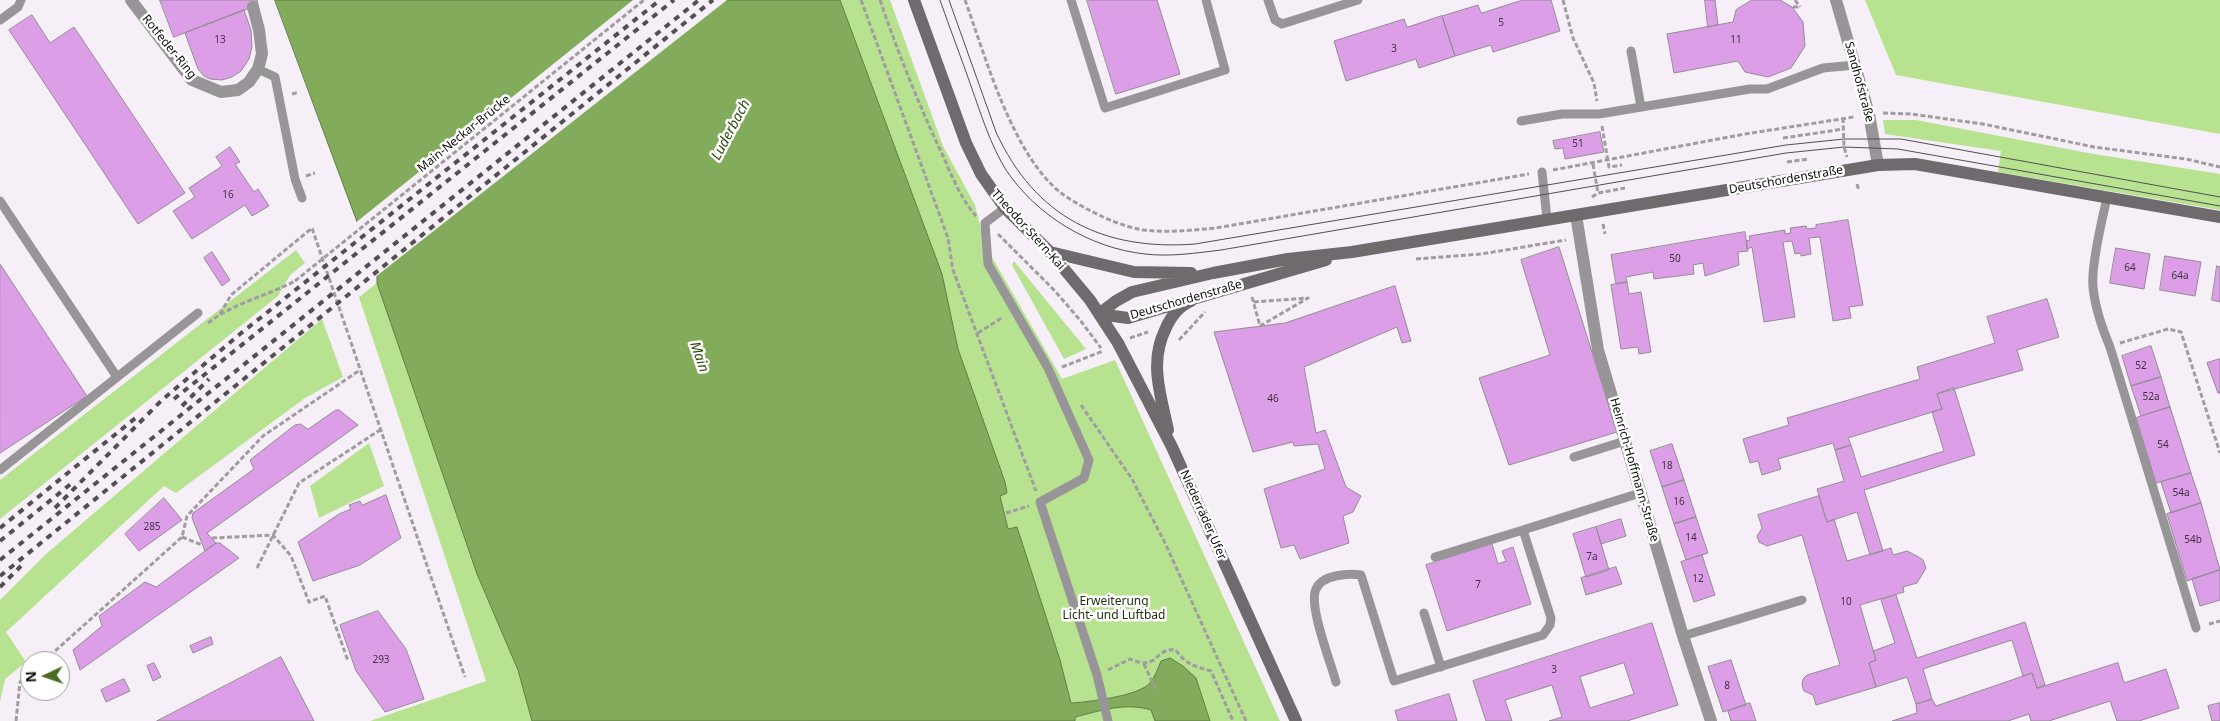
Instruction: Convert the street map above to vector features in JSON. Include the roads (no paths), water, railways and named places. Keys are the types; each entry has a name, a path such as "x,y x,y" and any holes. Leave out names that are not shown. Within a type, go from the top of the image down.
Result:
{"main road":[{"name":"Theodor-Stern-Kai","path":"914,0 966,143 981,174 1005,208 1050,252 1099,314"},
{"name":"Deutschordenstraße","path":"1099,314 1116,300 1132,292 1213,273 1288,259 1352,252 1878,165 1915,164 2220,217"},
{"path":"1050,252 1134,272 1213,273"},
{"name":"Deutschordenstraße","path":"1099,314 1128,318 1206,294 1288,273 1352,252"},
{"path":"1172,447 1157,378 1156,358 1162,336 1170,319 1186,303 1206,294"},
{"name":"Niederräder Ufer","path":"1099,314 1118,343 1172,447 1296,721"}],"street":[{"name":"Rotfeder-Ring","path":"131,0 192,80 221,92 238,90 249,82 258,69"},
{"name":"Sandhofstraße","path":"1836,0 1870,114 1878,165"},
{"path":"253,7 259,30 262,54 258,69"},
{"name":"Heinrich-Hoffmann-Straße","path":"1576,215 1598,350 1682,636 1711,721"}],"lane":[{"path":"0,20 18,8 21,0"},
{"path":"1071,0 1105,108 1225,70 1206,0"},
{"path":"1268,0 1275,20 1282,24 1358,0"},
{"path":"1631,51 1640,107"},
{"path":"1521,121 1562,114 1599,114 1750,89 1767,89 1823,68 1855,65"},
{"path":"258,69 275,77 295,179 302,198"},
{"path":"1542,172 1547,219"},
{"path":"2107,198 2092,275 2092,286 2102,329 2110,346 2196,628"},
{"path":"0,201 117,377"},
{"path":"1005,208 985,223 988,264 1048,368 1089,460 1084,478 1040,502 1097,674 1108,719"},
{"path":"0,470 198,313"},
{"path":"1574,457 1625,441"},
{"path":"1435,557 1640,493"},
{"path":"1336,682 1314,609 1315,590 1322,580 1349,573 1361,574 1394,681 1543,635 1551,618 1523,530"},
{"path":"1682,636 1802,600"},
{"path":"1424,613 1441,667"}],"water":[{"path":"275,0 840,0 942,274 958,349 1005,482 1007,493 1000,496 1008,529 1017,527 1060,660 1071,703 1113,698 1144,688 1152,681 1161,661 1170,658 1183,666 1196,678 1210,721 1155,721 1151,710 1122,707 1075,717 1075,721 532,721 518,670 477,574 377,283 377,276"}],"tram line":[{"path":"940,0 982,118 1006,170 1033,202 1066,227 1104,245 1125,251 1154,255 1173,255 1221,250 1786,153 1844,147 1898,149 2220,206"},
{"path":"949,0 996,132 1012,162 1031,186 1052,207 1076,223 1102,234 1131,241 1162,245 1195,244 1786,145 1844,139 1901,139 2220,197"}],"railway":[{"path":"55,508 162,400 240,334 660,0"},
{"path":"174,399 674,0"},
{"path":"0,560 699,0"},
{"path":"0,576 713,0"},
{"path":"182,406 209,379"},
{"path":"0,528 138,416"},
{"path":"0,541 72,483"},
{"path":"0,587 21,566"}],"water label":[{"name":"Luderbach","path":"731,130"},
{"name":"Main","path":"699,357"}],"park label":[{"name":"Erweiterung Licht- und Luftbad","path":"1114,609"}]}
